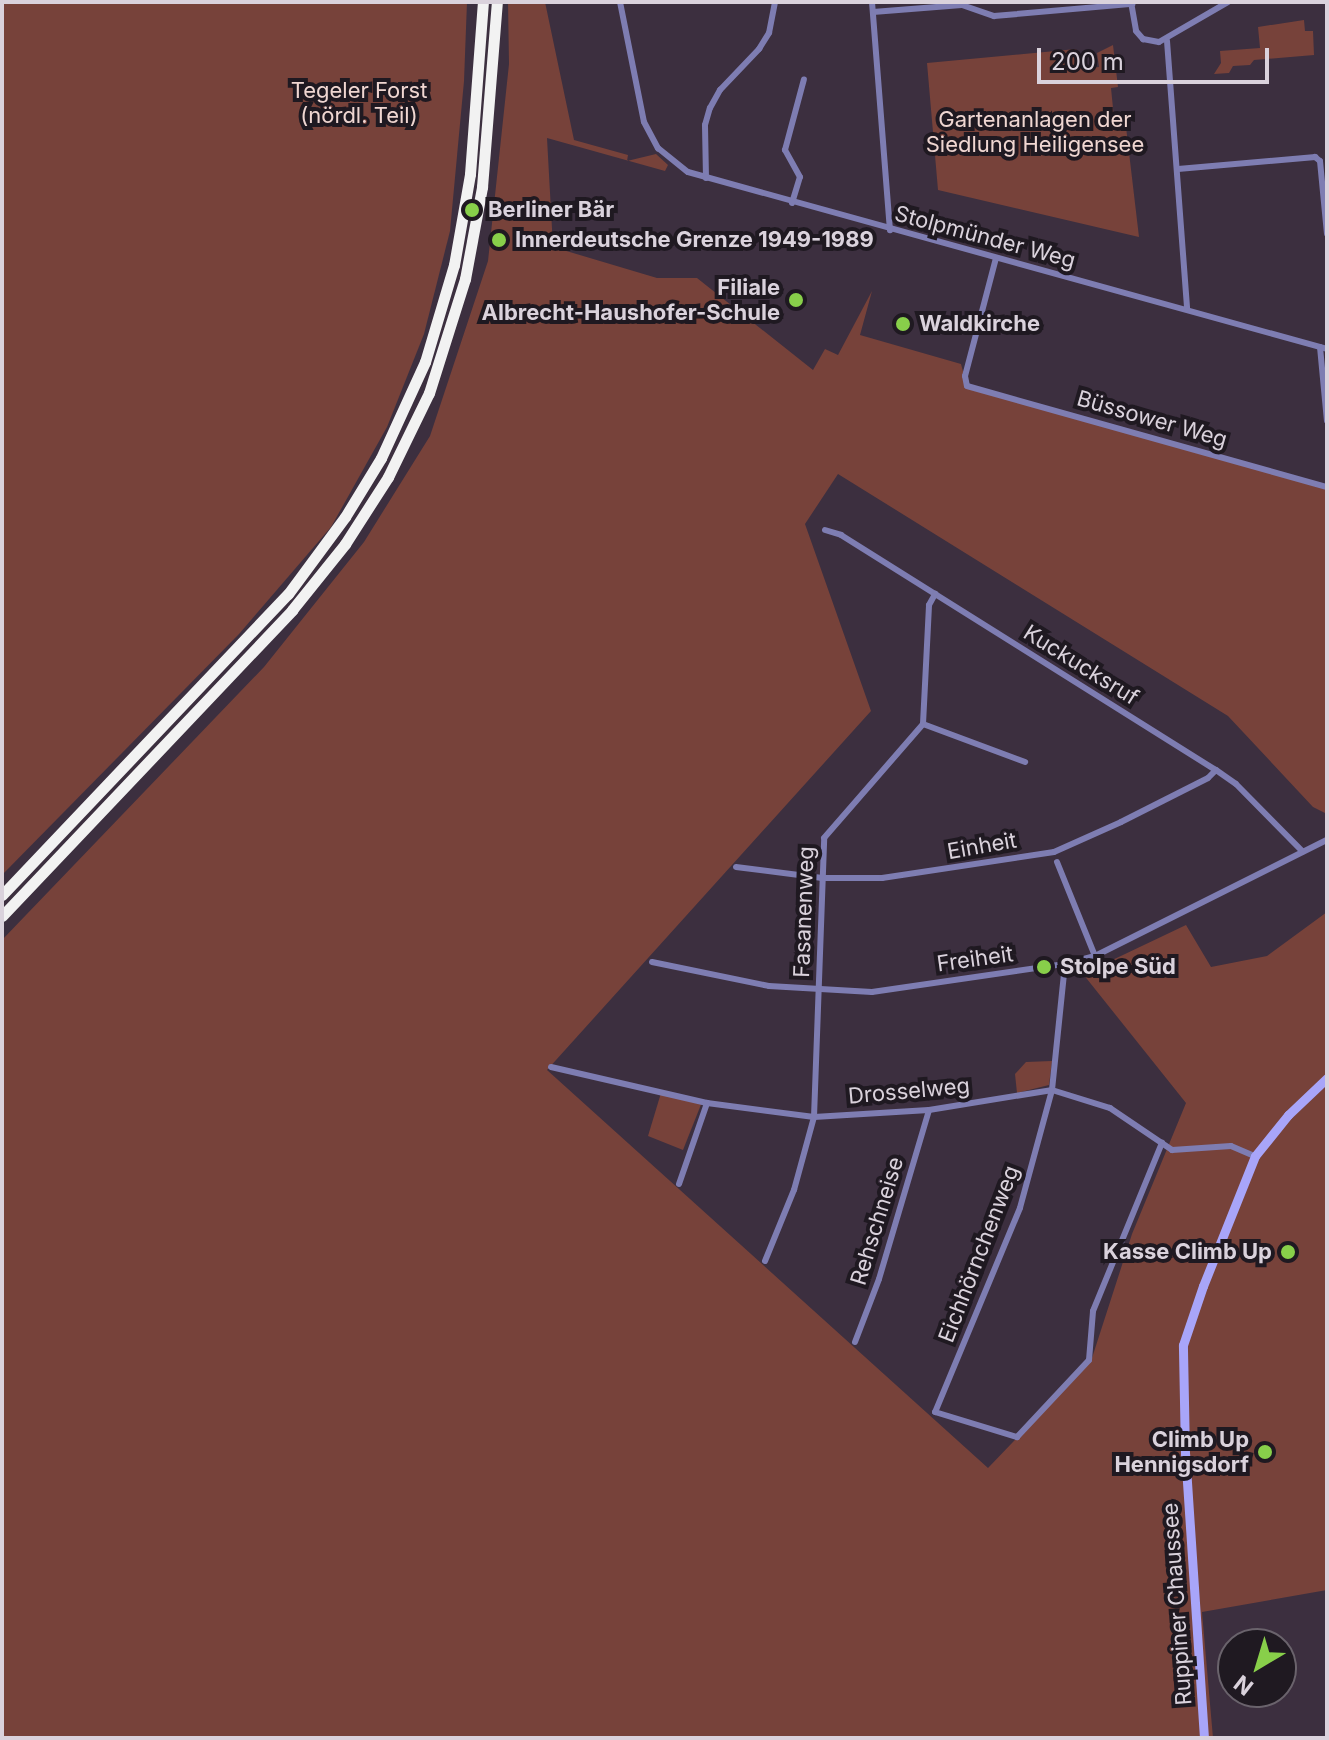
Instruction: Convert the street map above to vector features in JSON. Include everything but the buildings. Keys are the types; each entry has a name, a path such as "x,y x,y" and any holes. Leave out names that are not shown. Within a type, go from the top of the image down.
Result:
{"highway":[{"path":"2,895 288,594 345,517 381,458 425,362 454,265 470,174 483,2"},
{"path":"2,916 292,610 345,544 388,477 429,393 465,279 482,187 497,2"}],"main road":[{"name":"Ruppiner Chaussee","path":"1204,1738 1182,1358 1203,1286 1255,1156 1288,1115 1327,1078"}],"street":[{"name":"Stolpmünder Weg","path":"620,2 640,105 649,134 671,161 706,178 792,203 1324,348"},
{"path":"706,178 705,125 710,108 720,90 759,49 769,33 775,2"},
{"path":"872,2 890,230"},
{"path":"873,12 962,5 994,16 1132,3 1138,34 1151,42 1167,41 1228,2"},
{"path":"1167,41 1187,309"},
{"path":"792,203 800,177 785,150 804,79"},
{"path":"1178,169 1315,157 1320,161 1327,234"},
{"name":"Büssower Weg","path":"996,258 965,376 967,386 1327,487"},
{"path":"1324,348 1327,421"},
{"name":"Kuckucksruf","path":"825,530 841,535 1216,770 1236,784 1303,852"},
{"path":"935,594 929,605 923,724 1025,762"},
{"name":"Fasanenweg","path":"765,1261 794,1190 814,1117 824,838 923,724"},
{"name":"Einheit","path":"736,867 822,878 928,874 1054,852 1134,816 1208,778 1216,770"},
{"name":"Freiheit","path":"652,962 730,980 819,991 872,992 1065,964 1095,956 1327,840"},
{"path":"1057,862 1095,956"},
{"name":"Eichhörnchenweg","path":"1065,964 1052,1090 1020,1208 935,1412 1017,1437 1089,1360 1093,1311 1162,1143"},
{"name":"Drosselweg","path":"551,1067 707,1103 814,1117 929,1110 1052,1090 1110,1108 1180,1152 1231,1146 1255,1156"},
{"path":"679,1184 707,1103"},
{"name":"Rehschneise","path":"855,1342 879,1279 929,1110"}],"green space":[{"name":"Tegeler Forst (nördl. Teil)","path":"2,2 467,2 464,81 450,231 424,334 387,427 331,527 239,634 2,875"},
{"path":"508,2 545,2 574,140 628,155 627,160 547,138 553,247 657,278 697,278 813,370 825,349 838,355 872,291 860,335 961,364 967,386 1327,487 1327,814 1313,807 1228,716 838,474 805,524 871,711 547,1070 988,1468 1091,1361 1132,1234 1186,1103 1083,974 1186,925 1211,967 1267,956 1327,912 1327,1590 1202,1612 1213,1738 2,1738 2,940 264,667 364,542 430,436 488,261 509,64"},
{"path":"1304,20 1305,31 1313,31 1314,55 1254,60 1250,65 1233,66 1229,73 1214,74 1221,63 1220,51 1260,48 1258,27"},
{"name":"Gartenanlagen der Siedlung Heiligensee","path":"1113,45 1118,87 1111,88 1115,128 1126,127 1139,237 938,190 927,63 1076,49 1082,69 1099,67 1097,53"},
{"path":"656,154 668,165 665,171 628,161"},
{"path":"1052,1061 1049,1085 1017,1093 1015,1074 1026,1062"},
{"path":"661,1093 702,1102 683,1150 648,1136"}],"place":[{"name":"Berliner Bär","path":"472,210"},
{"name":"Innerdeutsche Grenze 1949-1989","path":"499,240"},
{"name":"Filiale Albrecht-Haushofer-Schule","path":"796,300"},
{"name":"Waldkirche","path":"903,324"},
{"name":"Stolpe Süd","path":"1044,967"},
{"name":"Kasse Climb Up","path":"1288,1252"},
{"name":"Climb Up Hennigsdorf","path":"1265,1452"}]}
